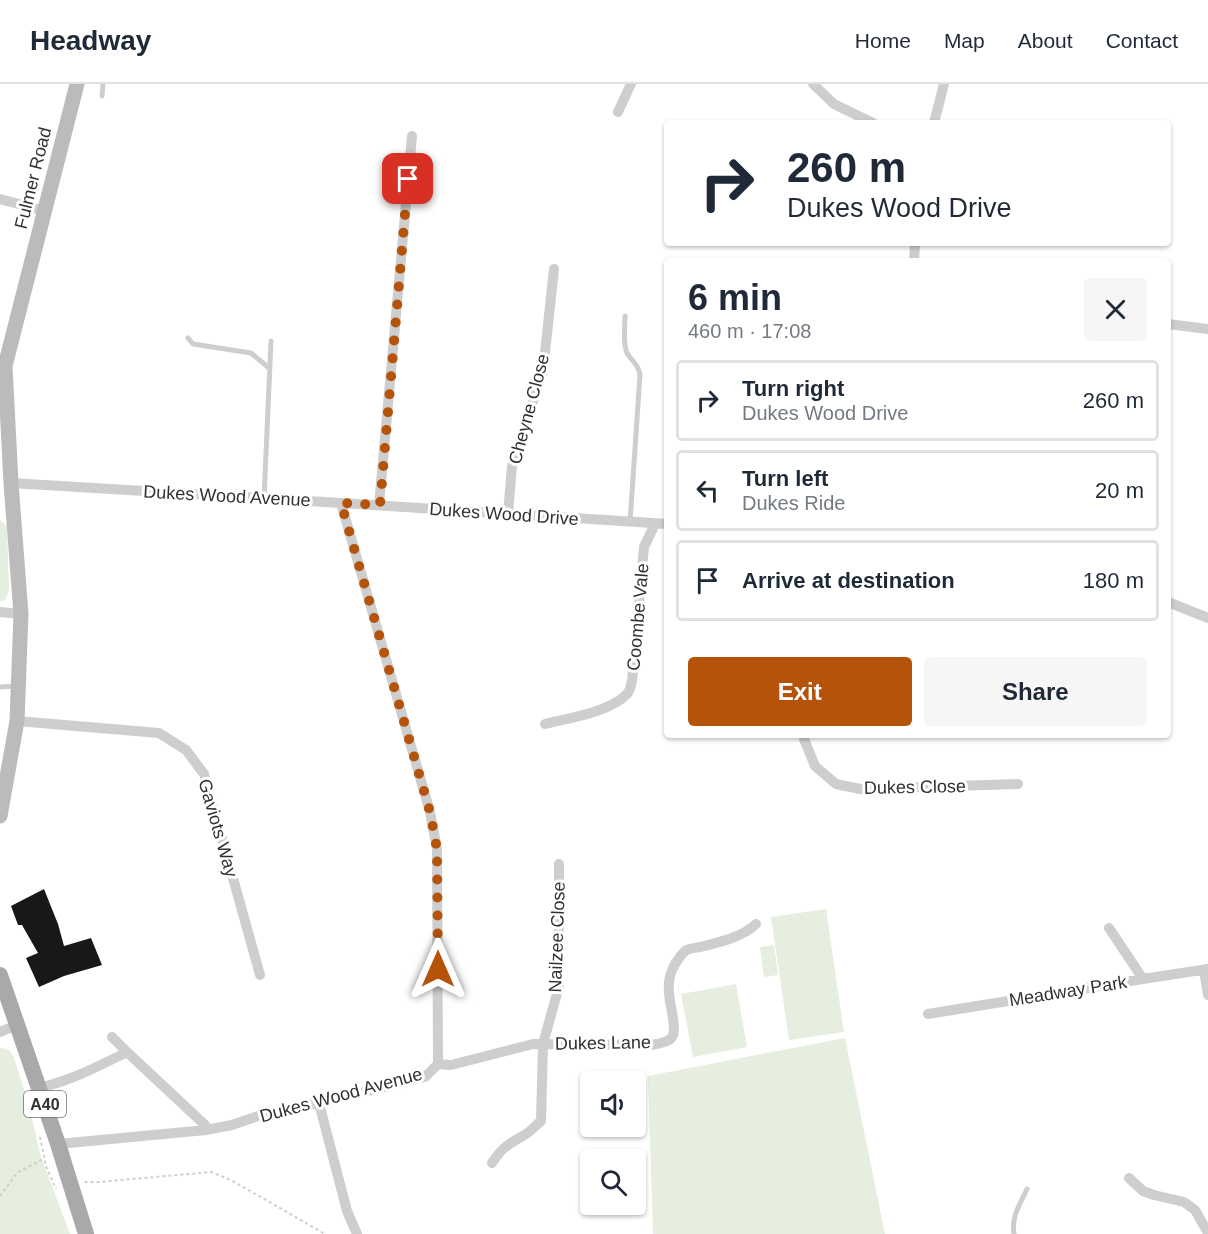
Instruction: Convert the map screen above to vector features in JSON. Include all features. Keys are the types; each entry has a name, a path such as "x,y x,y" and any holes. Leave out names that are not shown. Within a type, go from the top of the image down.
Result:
{"main road":[{"name":"A40","path":"0,975 86,1234"}],"street":[{"name":"Fulmer Road","path":"0,816 17,721 21,614 7,510 11,483 5,366 77,84"},
{"path":"618,112 631,84"},
{"path":"813,84 834,104 867,120"},
{"path":"935,120 944,84"},
{"path":"380,505 412,136"},
{"path":"0,198 45,211"},
{"name":"Cheyne Close","path":"508,514 512,466 543,371 554,269"},
{"path":"1171,324 1208,329"},
{"name":"Dukes Wood Avenue","path":"11,483 341,503 430,812 437,849 438,1064 425,1077 258,1116 232,1125 60,1150"},
{"name":"Dukes Wood Drive","path":"341,503 664,524"},
{"name":"Coombe Vale","path":"545,724 605,708 629,693 644,547 655,524"},
{"path":"1171,603 1208,618"},
{"path":"0,612 21,614"},
{"name":"Gaviots Way","path":"17,721 159,733 186,750 204,774 260,975"},
{"name":"Dukes Close","path":"804,738 815,766 836,784 860,789 1018,784"},
{"name":"Nailzee Close","path":"492,1163 500,1151 513,1140 528,1134 541,1121 543,1044 560,986 559,864"},
{"name":"Dukes Lane","path":"438,1064 451,1065 533,1044 651,1045 669,1040 674,1030 669,985 671,974 680,957 687,950 742,934 756,924"},
{"path":"1109,928 1143,979"},
{"path":"1206,970 1208,995"},
{"name":"Meadway Park","path":"928,1014 1206,970"},
{"path":"0,1032 17,1025"},
{"path":"112,1037 206,1125 207,1130"},
{"path":"39,1088 82,1075 127,1052"},
{"path":"319,1103 347,1210 357,1234"},
{"path":"1129,1178 1143,1191 1184,1202 1195,1210 1208,1233"}],"lane":[{"path":"102,96 103,84"},
{"path":"625,316 626,351 639,367 640,375 630,522"},
{"path":"188,338 193,344 251,354 269,368"},
{"path":"264,498 271,341"},
{"path":"0,687 19,686"},
{"path":"1014,1234 1014,1217 1027,1190"}],"path":[{"path":"0,1196 17,1173 60,1150"},
{"path":"86,1182 211,1172 231,1180 325,1234"}],"green space":[{"path":"0,520 7,526 9,590 5,600 0,601"},
{"path":"826,909 844,1032 789,1040 771,917"},
{"path":"774,945 778,975 764,977 760,947"},
{"path":"736,984 747,1047 693,1057 681,994"},
{"path":"845,1038 885,1234 653,1234 648,1076"},
{"path":"0,1048 9,1050 14,1058 29,1105 40,1154 70,1234 0,1234"}],"building":[{"path":"44,889 64,946 91,938 102,965 64,976 39,987 26,958 38,953 22,925 18,925 11,906"}],"route":[{"path":"408,179 380,505 341,503 430,812 437,849 438,969"}]}
